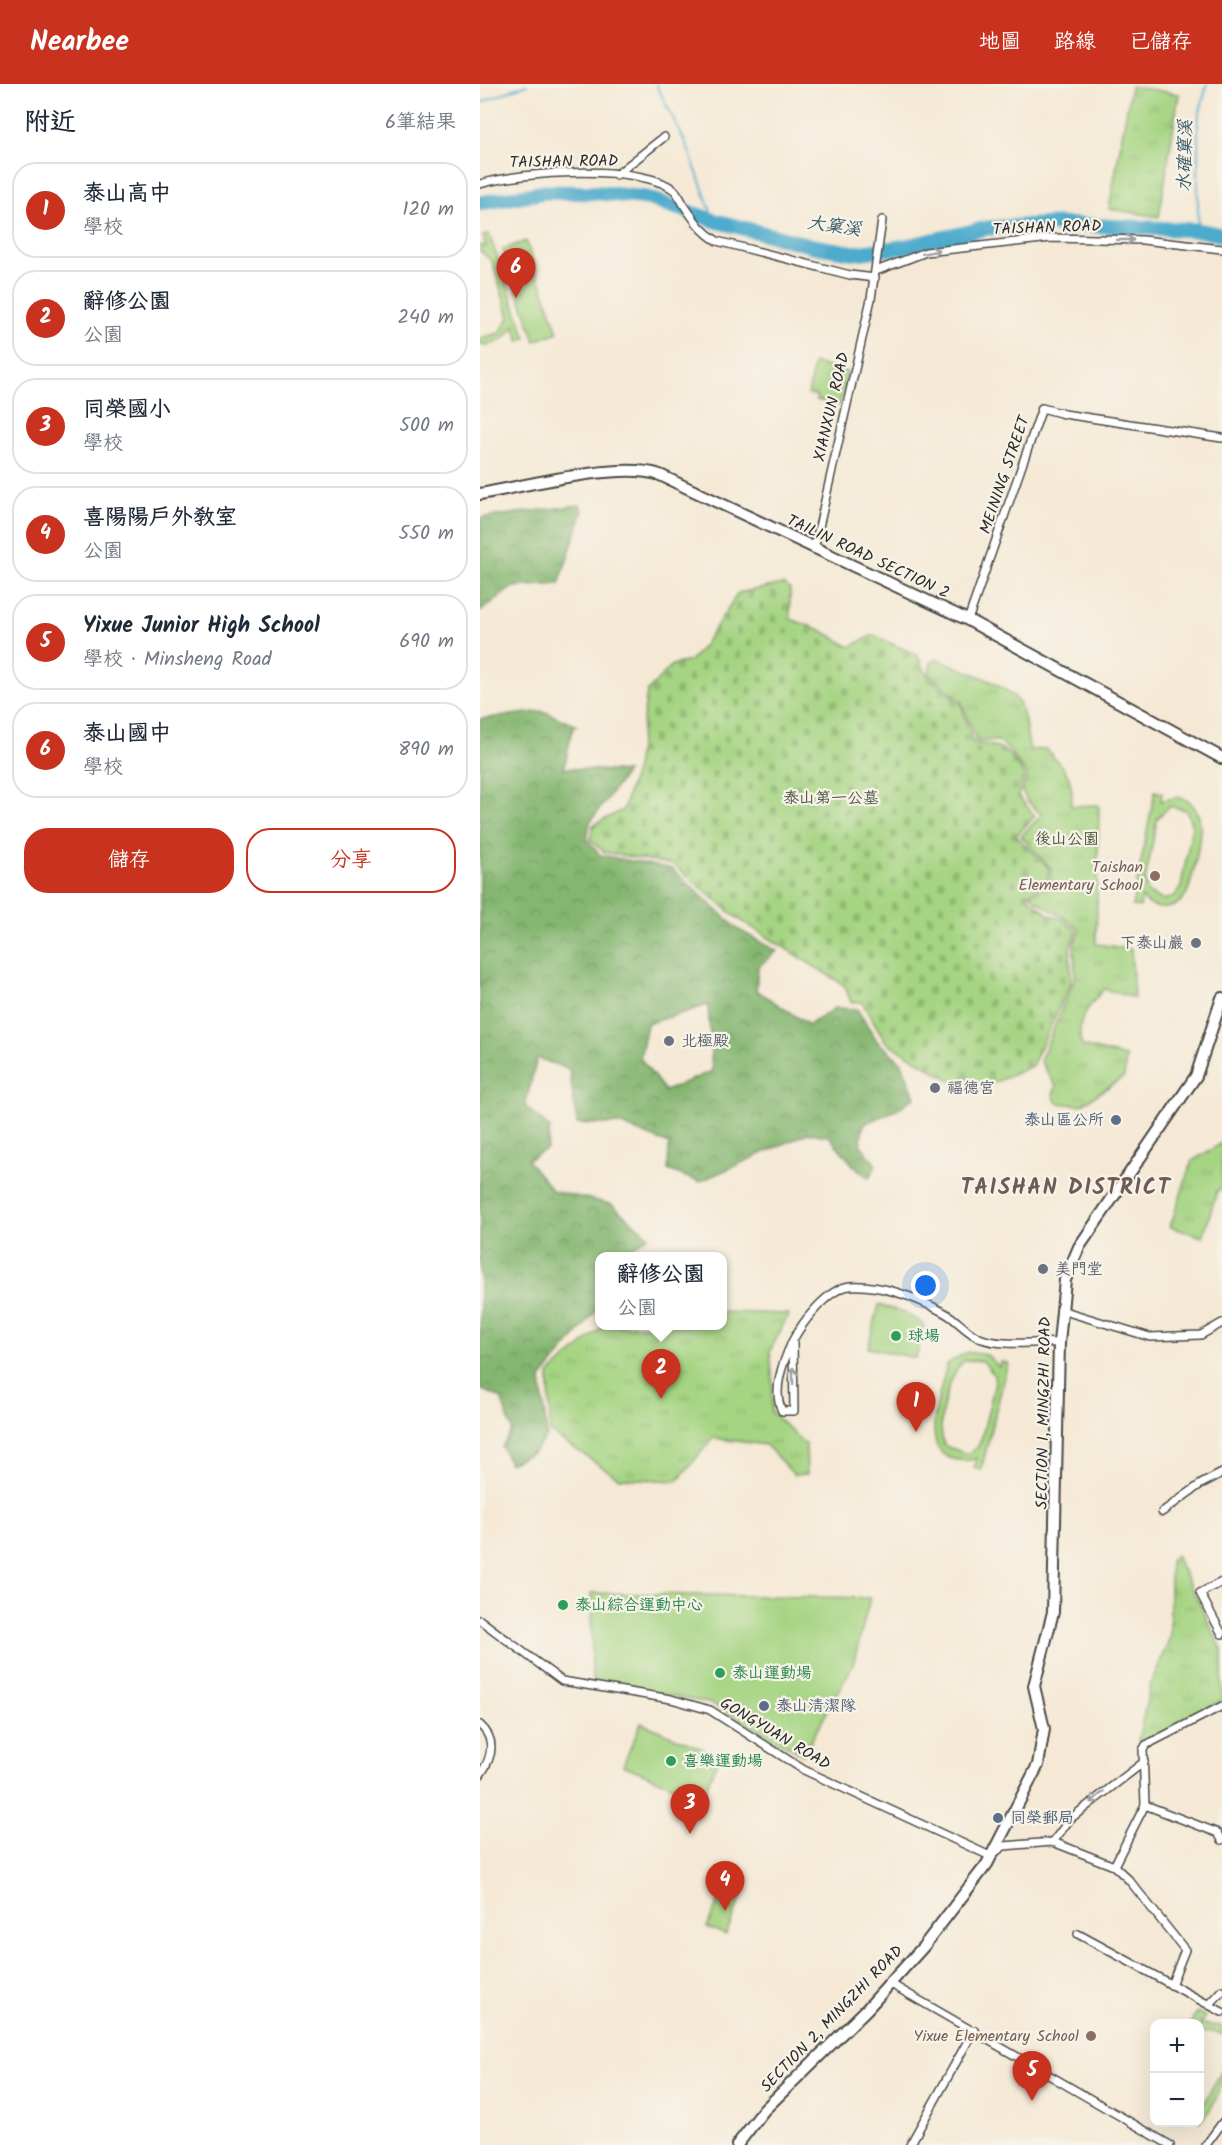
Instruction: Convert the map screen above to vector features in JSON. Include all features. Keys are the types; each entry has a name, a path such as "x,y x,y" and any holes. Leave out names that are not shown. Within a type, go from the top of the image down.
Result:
{"main road":[{"name":"TAILIN ROAD SECTION 2","path":"480,494 612,471 648,471 968,620 1222,758"},
{"name":"SECTION 1, MINGZHI ROAD","path":"990,1856 1035,1772 1043,1746 1043,1719 1034,1686 1051,1626 1054,1602 1059,1343 1065,1280 1079,1247 1196,1076 1222,998"},
{"name":"SECTION 2, MINGZHI ROAD","path":"737,2145 764,2110 891,1984 961,1898 990,1856"}],"street":[{"path":"616,175 664,137"},
{"name":"TAISHAN ROAD","path":"480,184 502,177 538,174 632,174 663,182 677,192 702,232 717,241 850,275 875,275 926,252 1052,238 1143,240 1222,249"},
{"name":"XIANXUN ROAD","path":"814,549 875,275 882,220"},
{"name":"MEINING STREET","path":"968,620 1042,408 1064,414 1222,438"},
{"path":"793,1340 794,1411 782,1412 779,1373 793,1340 804,1321 817,1307 848,1286 892,1290 947,1314 980,1339 999,1343 1059,1343"},
{"path":"1061,1310 1140,1335 1170,1338 1201,1335 1222,1323"},
{"path":"1162,1512 1201,1484 1222,1473"},
{"path":"1222,1582 1200,1593 1222,1634"},
{"name":"GONGYUAN ROAD","path":"480,1620 562,1681 671,1699 710,1710 804,1770 990,1856"},
{"path":"1114,1866 1145,1805 1144,1762 1141,1755 1146,1745 1222,1706"},
{"path":"480,1725 489,1737 492,1747 490,1758 480,1775"},
{"path":"1053,1842 1070,1819 1144,1762"},
{"path":"1145,1805 1220,1836"},
{"path":"990,1856 1004,1846 1053,1842 1114,1866 1129,1880 1185,1950 1171,1985"},
{"path":"1078,1934 1222,2012"},
{"path":"891,1984 1170,2145"},
{"path":"1209,2006 1222,1991"},
{"path":"910,2145 974,2030"},
{"path":"1206,2145 1222,2123"}],"green space":[{"path":"1131,86 1179,94 1159,217 1109,209"},
{"path":"489,234 526,338 519,341 514,325 500,341 480,345 480,338 500,333 509,317 492,261 480,251 480,245 486,247 483,236"},
{"path":"526,241 558,332 535,341 503,249"},
{"path":"814,363 847,372 840,405 816,400 817,396 808,394"},
{"path":"580,505 583,511 559,584 513,587 480,612 480,518"},
{"name":"泰山第一公墓","path":"784,584 790,589 790,619 821,630 850,647 873,635 917,655 928,676 961,704 973,743 1004,750 1024,775 1018,796 1035,816 1016,836 1050,869 1045,884 1026,895 1048,914 1063,920 1077,931 1070,947 1071,982 1032,1066 972,1093 886,1042 862,1002 851,1002 844,985 737,918 674,865 604,852 590,840 593,825 623,810 636,768 647,692 672,665 690,661 704,645 738,593"},
{"name":"後山公園","path":"937,659 992,682 1010,693 1020,705 1030,750 1046,749 1067,774 1072,796 1071,806 1098,805 1099,808 1096,944 1131,949 1134,998 1104,989 1084,1015 1080,1030 1082,1046 1126,1057 1124,1077 1081,1105 1057,1103 1053,1095 1056,1086 1040,1061 1075,978 1074,944 1080,930 1030,895 1047,887 1052,870 1021,836 1042,815 1028,802 1022,792 1027,775 1009,750 999,741 976,741 962,702 929,674 931,662"},
{"path":"543,711 577,726 573,727 564,768 627,772 590,822 587,840 600,855 672,869 739,930 777,951 758,967 756,990 809,1025 835,1008 857,1009 877,1041 902,1063 915,1097 896,1110 864,1124 860,1144 876,1165 869,1178 853,1165 829,1136 808,1133 699,1182 668,1170 669,1144 619,1124 577,1124 569,1069 537,1058 525,1106 550,1128 547,1149 527,1160 553,1191 611,1204 649,1236 626,1252 595,1252 595,1312 541,1379 547,1436 533,1453 509,1463 502,1447 512,1430 501,1398 480,1389 480,719","holes":["708,1005 712,1071 665,1091 640,1058 647,1024"]},
{"path":"1155,791 1162,793 1161,801 1177,797 1189,801 1198,813 1200,828 1193,871 1185,896 1170,907 1157,907 1146,902 1142,897 1140,907 1132,906","holes":["1169,806 1186,810 1192,826 1181,887 1174,897 1163,900 1148,893 1145,881 1157,819"]},
{"path":"1222,1143 1222,1188 1217,1191 1203,1237 1170,1227 1192,1161"},
{"name":"球場","path":"879,1305 903,1312 924,1324 916,1358 868,1348"},
{"path":"727,1312 789,1314 770,1351 773,1385 771,1412 806,1445 807,1474 794,1475 766,1445 713,1438 677,1481 619,1478 550,1432 549,1374 599,1330 727,1330"},
{"path":"967,1352 987,1355 999,1367 1000,1362 1008,1363 981,1470 974,1468 977,1458 964,1461 950,1458 941,1452 936,1442 935,1416 947,1364","holes":["965,1360 983,1361 994,1375 995,1383 981,1440 977,1448 968,1454 945,1446 941,1426 944,1401 953,1377"]},
{"path":"1175,1555 1222,1649 1222,1700 1143,1744 1138,1741 1150,1686 1170,1637 1170,1561"},
{"name":"泰山運動場","path":"591,1593 870,1598 853,1665 803,1755 713,1704 592,1680"},
{"name":"喜樂運動場","path":"641,1723 719,1756 702,1798 623,1765"},
{"path":"724,1888 742,1895 726,1935 707,1927"},
{"path":"1197,2012 1205,2016 1204,2019 1193,2019"},
{"path":"1204,2024 1221,2026 1222,2035 1214,2031 1204,2032"},
{"path":"1222,2070 1221,2084 1216,2098 1204,2117 1204,2103"}],"waterway":[{"path":"480,103 527,84"},
{"path":"656,84 688,148 714,220"},
{"name":"水確窠溪","path":"1198,230 1198,120 1207,84"},
{"name":"大窠溪","path":"480,203 546,192 601,193 647,198 716,221 813,246 856,253 902,247 987,228 1055,224 1198,230 1222,235"}],"place":[{"name":"泰山國中","path":"516,298"},
{"name":"Taishan Elementary School","path":"1155,876"},
{"name":"下泰山巖","path":"1196,943"},
{"name":"北極殿","path":"669,1041"},
{"name":"福德宮","path":"935,1088"},
{"name":"泰山區公所","path":"1116,1120"},
{"name":"美門堂","path":"1043,1269"},
{"name":"球場","path":"896,1336"},
{"name":"辭修公園","path":"661,1399"},
{"name":"泰山高中","path":"916,1432"},
{"name":"泰山綜合運動中心","path":"563,1605"},
{"name":"泰山運動場","path":"720,1673"},
{"name":"泰山清潔隊","path":"764,1706"},
{"name":"喜樂運動場","path":"671,1761"},
{"name":"同榮郵局","path":"998,1818"},
{"name":"同榮國小","path":"690,1834"},
{"name":"喜陽陽戶外教室","path":"725,1911"},
{"name":"Yixue Elementary School","path":"1091,2036"},
{"name":"Yixue Junior High School","path":"1032,2101"}],"district":[{"name":"TAISHAN DISTRICT","path":"1066,1188"}]}
